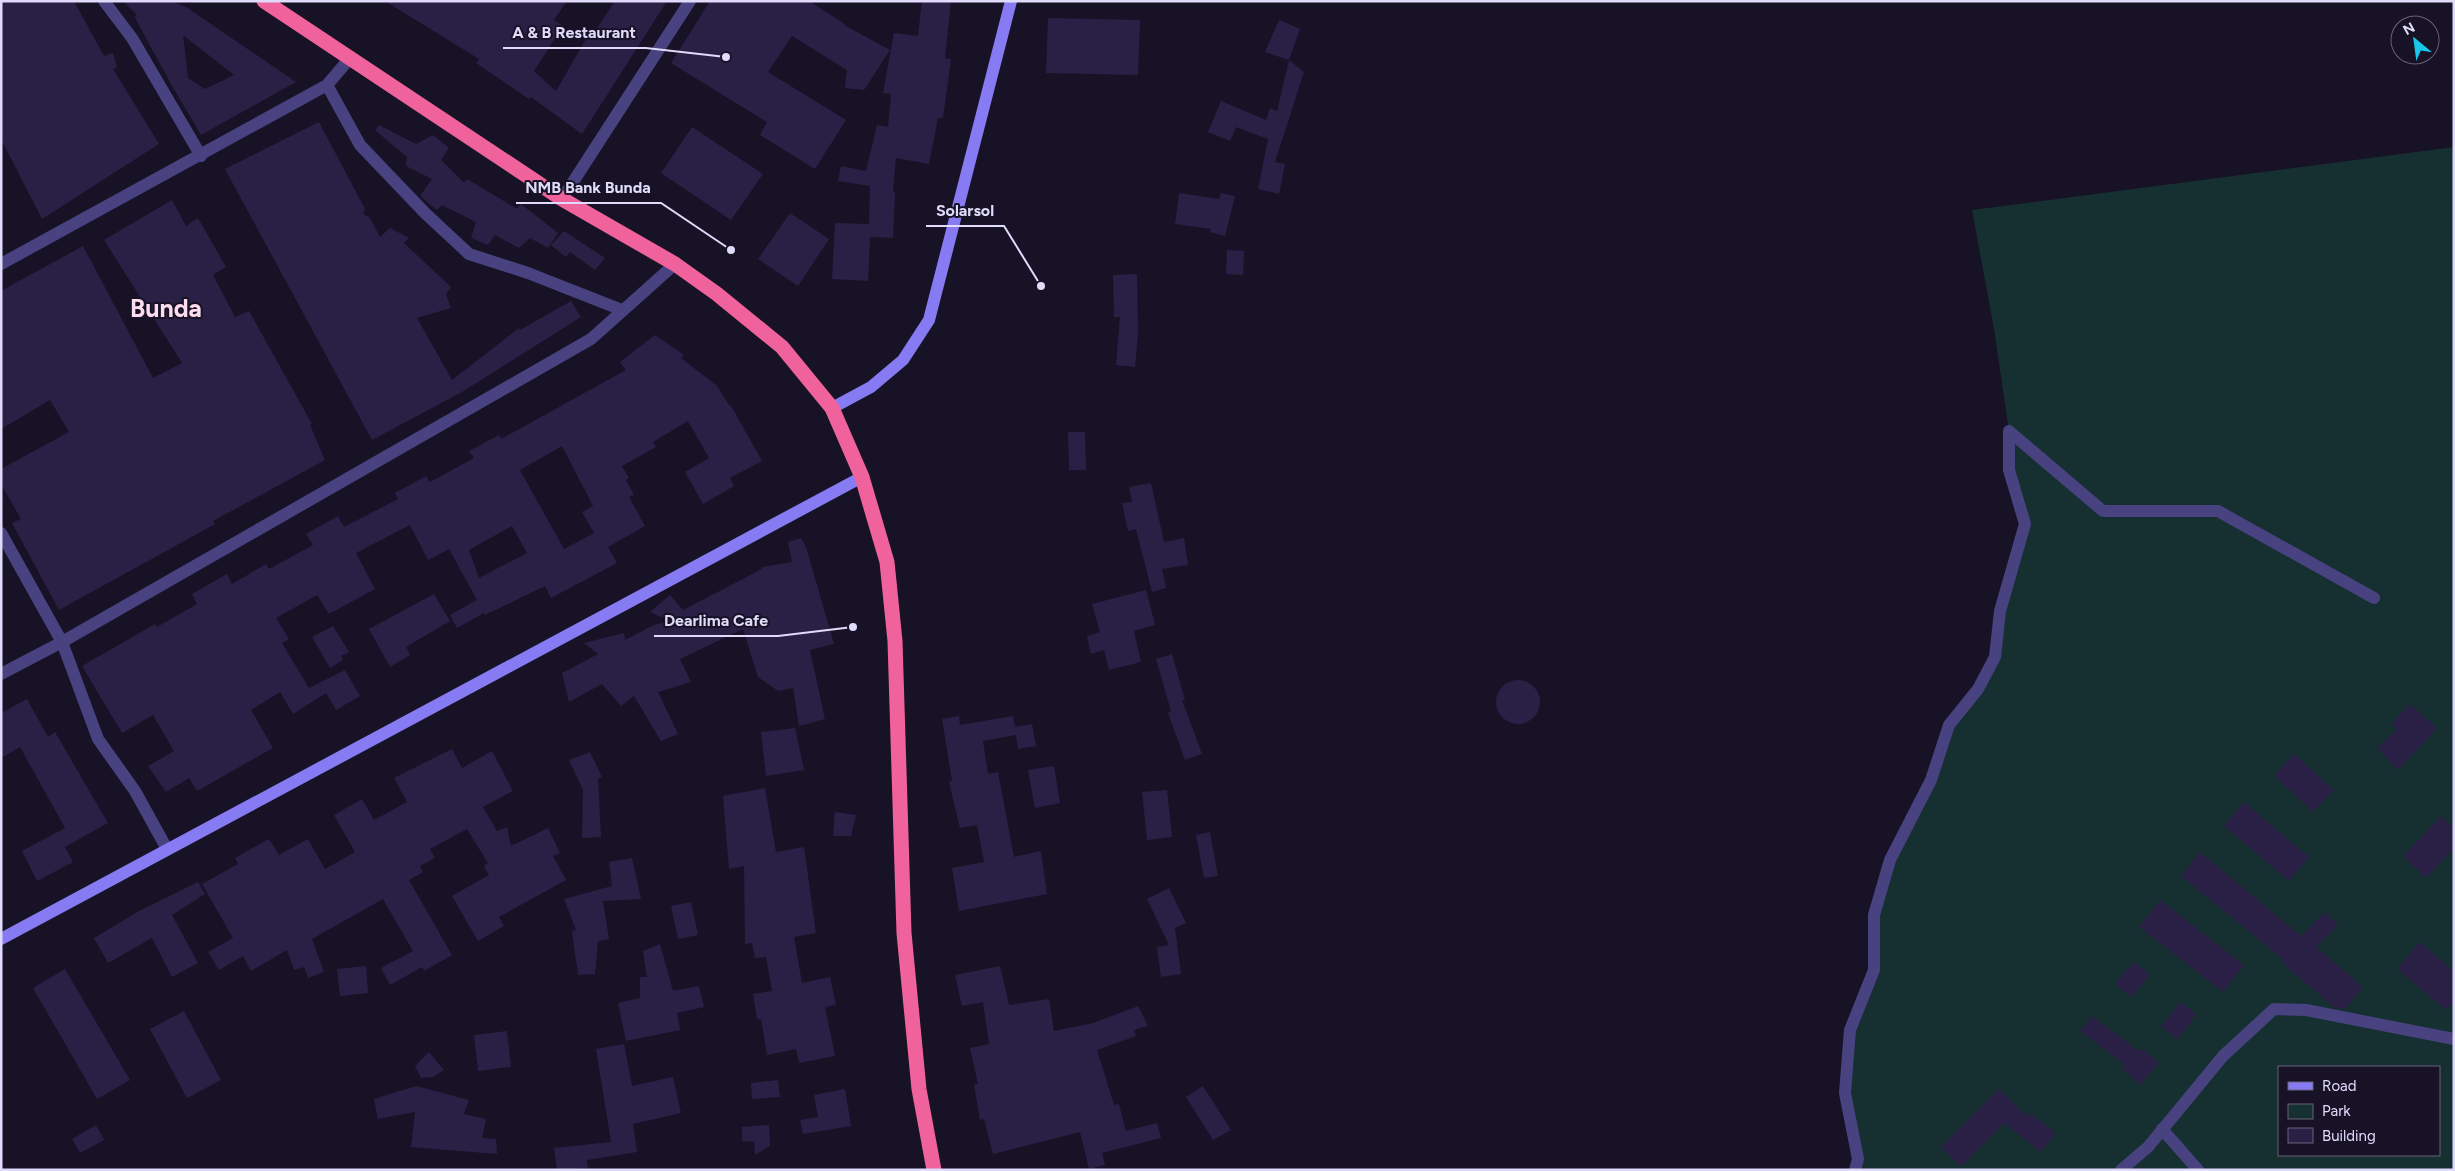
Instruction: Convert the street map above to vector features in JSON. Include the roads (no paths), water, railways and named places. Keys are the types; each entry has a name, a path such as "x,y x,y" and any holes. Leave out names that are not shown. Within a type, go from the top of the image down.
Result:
{"highway":[{"path":"264,1 562,199 675,264 717,294 782,348 832,408 862,477 887,562 895,641 904,933 919,1089 934,1170"}],"main road":[{"path":"832,408 870,387 903,360 929,320 1010,1"},
{"path":"1,939 862,477"}],"street":[{"path":"104,1 132,38 201,156"},
{"path":"562,199 690,1"},
{"path":"1,264 328,85 350,58"},
{"path":"328,85 360,145 425,213 469,254 528,273 622,310"},
{"path":"1,674 62,642 591,340 675,264"},
{"path":"1855,1170 1858,1159 1845,1093 1850,1030 1874,970 1874,914 1890,860 1931,780 1949,725 1978,689 1996,657 2000,611 2024,524 2008,470 2009,431 2104,511 2218,511 2374,598"},
{"path":"1,533 62,642 98,739 135,791 167,849"},
{"path":"2121,1170 2148,1147 2223,1056 2274,1009 2306,1010 2454,1039"},
{"path":"2162,1130 2198,1170"}],"place":[{"name":"A & B Restaurant","path":"726,57"},
{"name":"NMB Bank Bunda","path":"731,250"},
{"name":"Solarsol","path":"1041,286"},
{"name":"Dearlima Cafe","path":"853,627"}],"district":[{"name":"Bunda","path":"166,308"}]}
